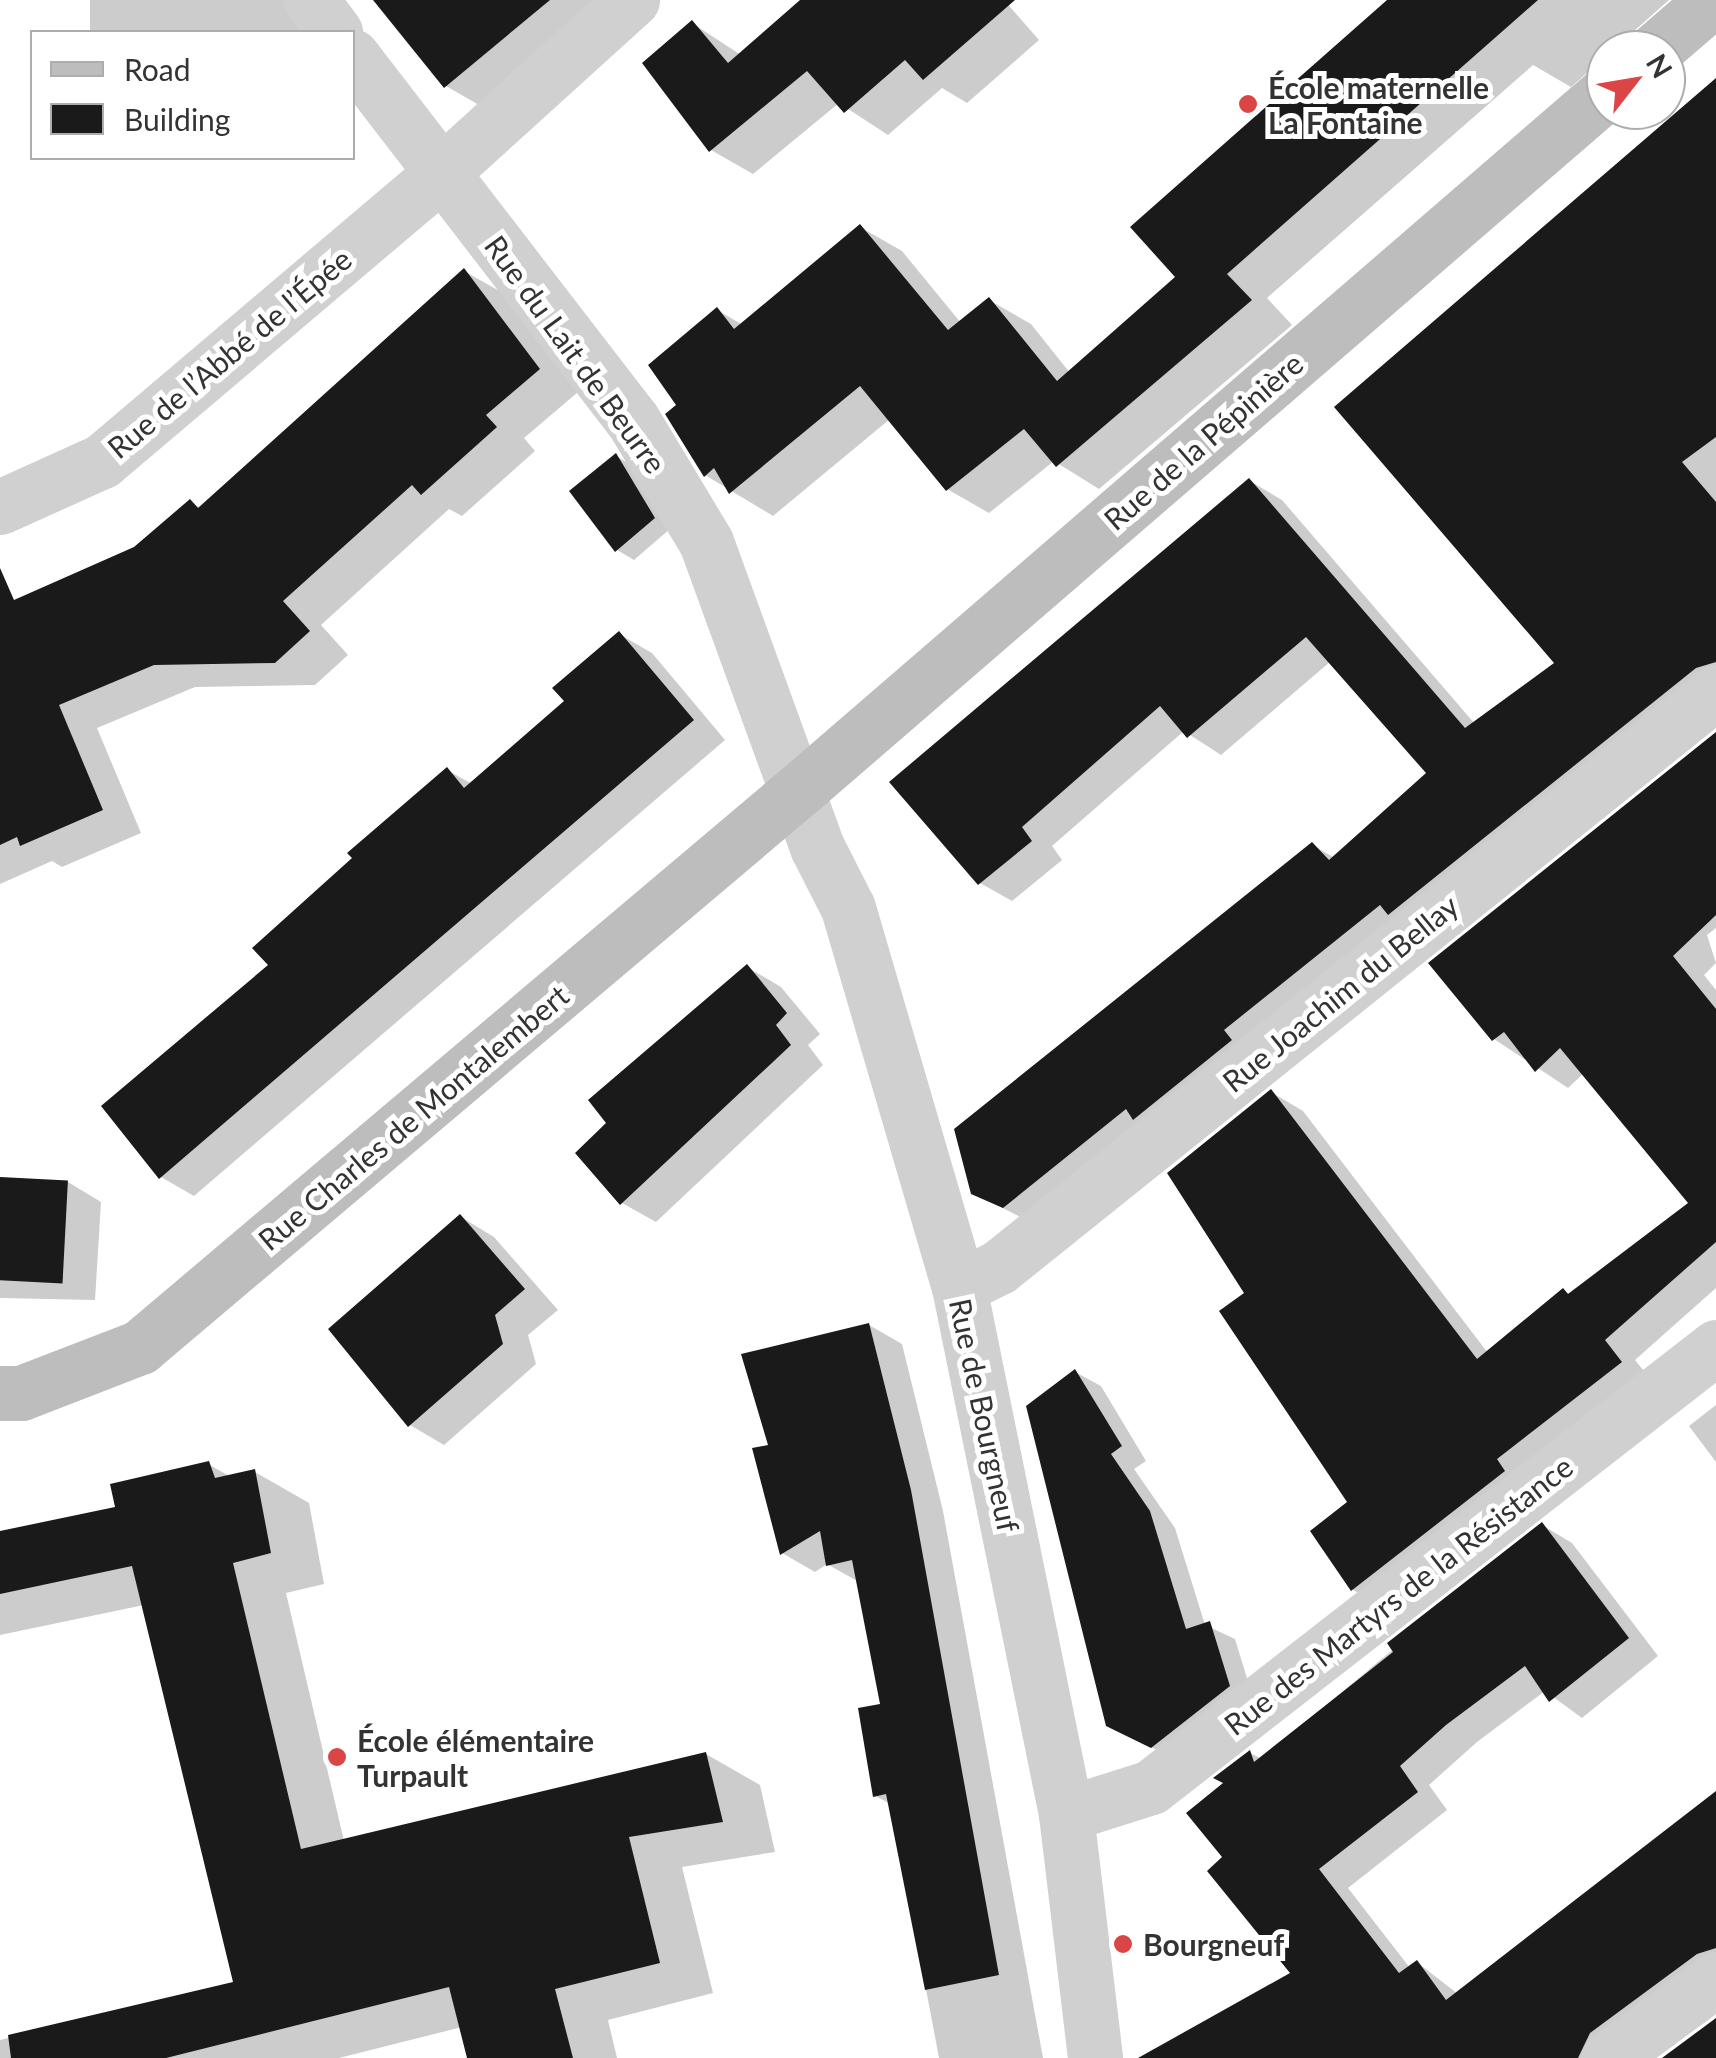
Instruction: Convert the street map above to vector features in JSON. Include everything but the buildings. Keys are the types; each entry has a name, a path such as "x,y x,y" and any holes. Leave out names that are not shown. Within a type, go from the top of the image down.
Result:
{"main road":[{"path":"1678,30 1713,0"},
{"name":"Rue de la Pépinière","path":"799,790 1586,109"},
{"name":"Rue Charles de Montalembert","path":"0,1393 21,1393 140,1347 799,790"}],"street":[{"path":"311,0 334,30"},
{"name":"Rue de l’Abbé de l’Épée","path":"0,507 102,461 441,173 632,0"},
{"name":"Rue du Lait de Beurre","path":"355,60 632,419 706,542 799,790"},
{"name":"Rue Joachim du Bellay","path":"959,1287 999,1267 1716,692"},
{"name":"Rue de Bourgneuf","path":"799,790 817,847 848,908 959,1287 1066,1814 1095,2058"},
{"name":"Rue des Martyrs de la Résistance","path":"1066,1814 1151,1787 1716,1347"},
{"path":"1608,2058 1716,1980"}],"place":[{"name":"École maternelle La Fontaine","path":"1248,104"},
{"name":"École élémentaire Turpault","path":"337,1757"},
{"name":"Bourgneuf","path":"1123,1944"}]}
